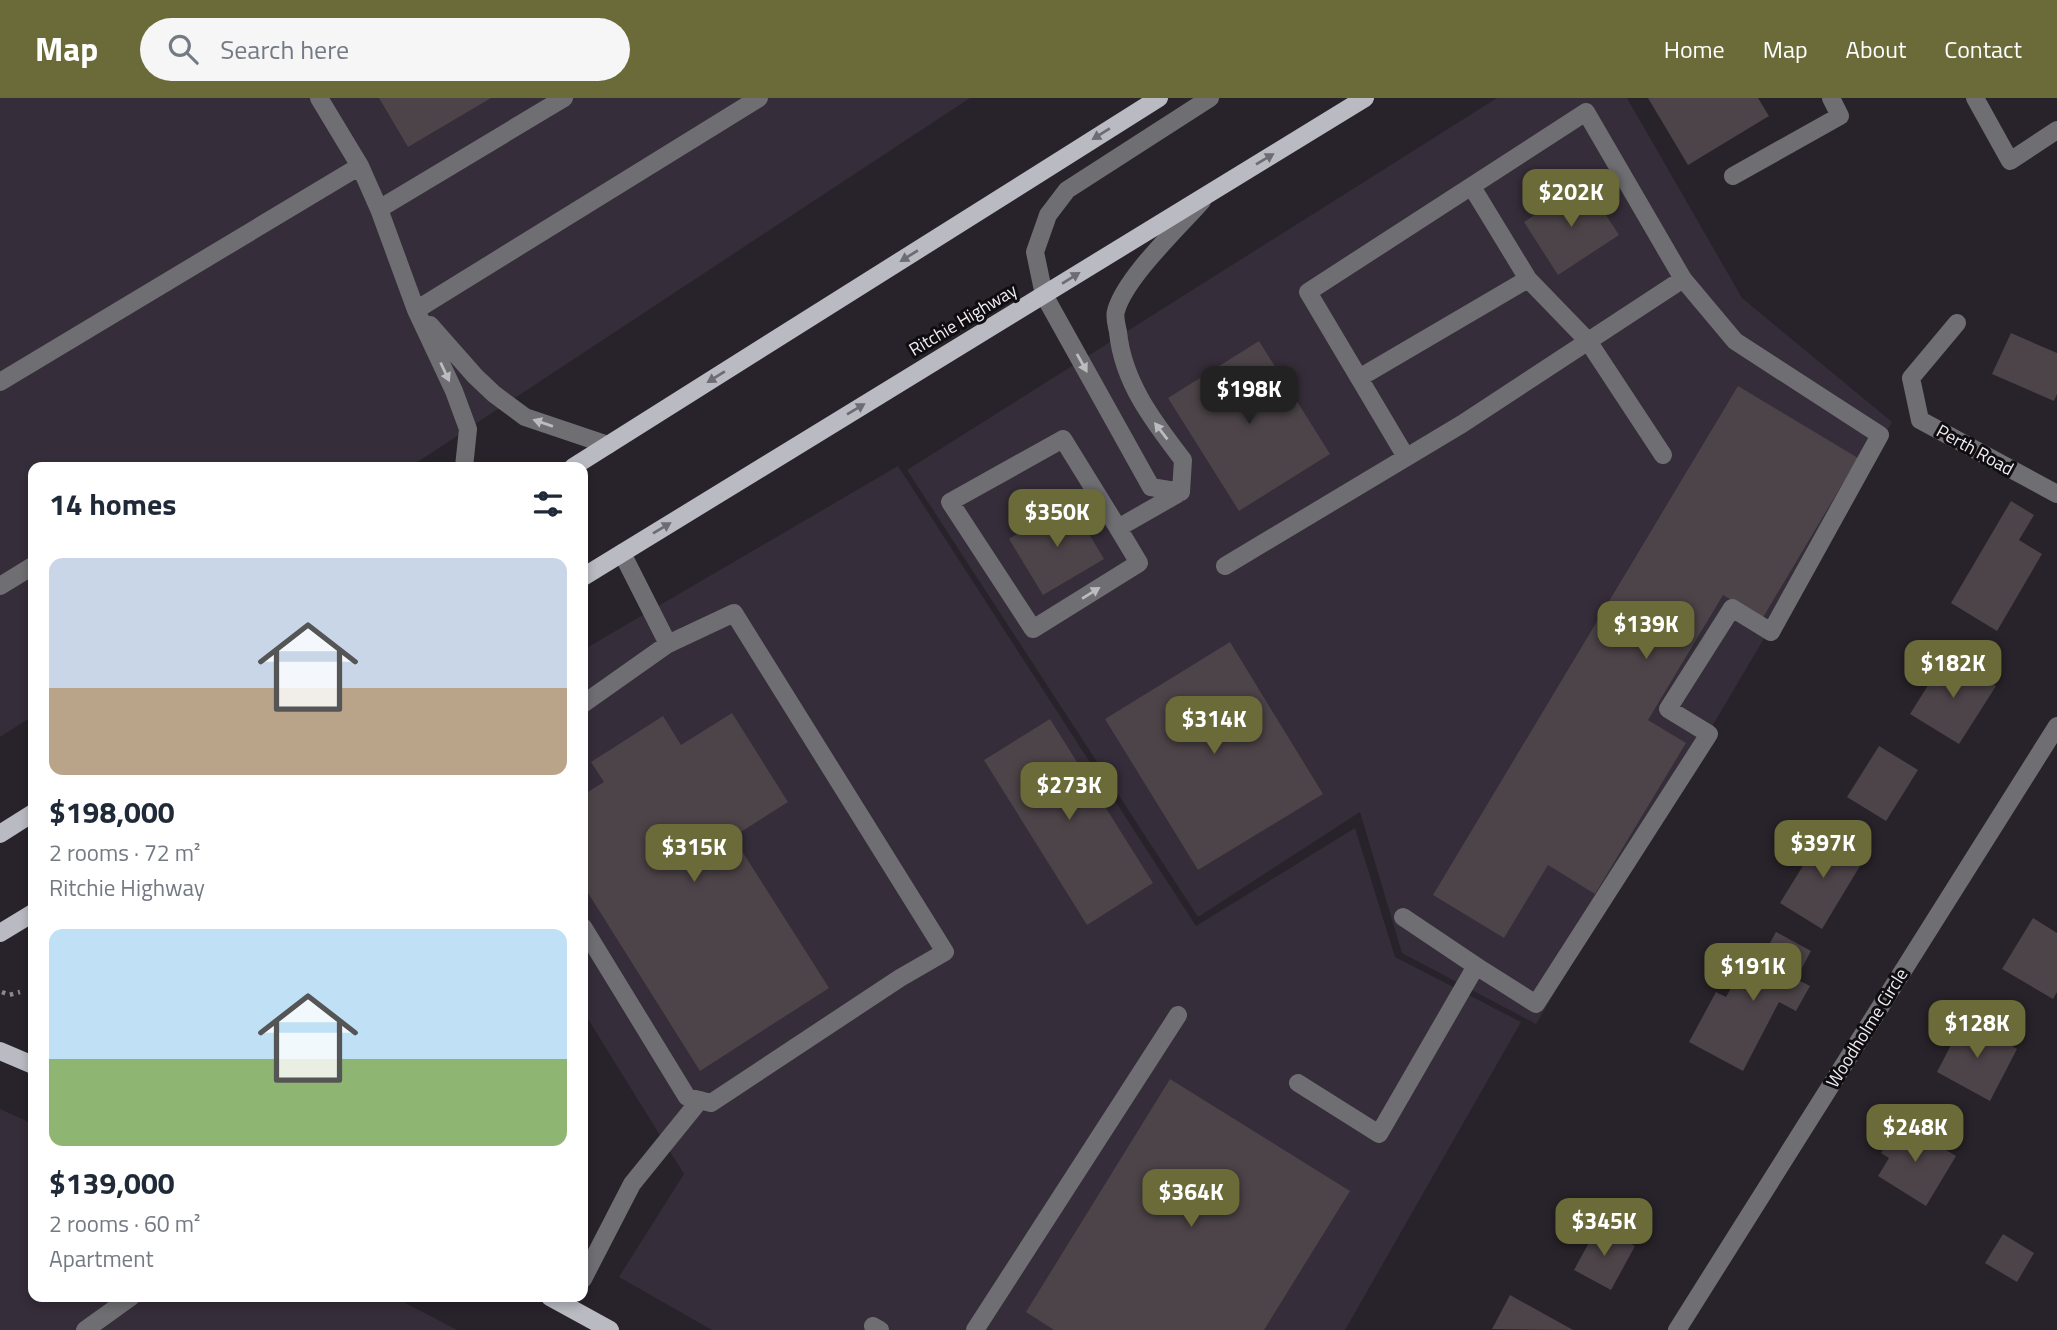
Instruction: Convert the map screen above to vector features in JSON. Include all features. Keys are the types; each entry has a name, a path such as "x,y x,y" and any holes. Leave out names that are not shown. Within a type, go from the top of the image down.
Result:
{"main road":[{"path":"581,462 1159,98"},
{"name":"Ritchie Highway","path":"588,573 1365,98"},
{"path":"0,834 28,816"},
{"path":"0,933 28,916"},
{"path":"0,1051 28,1063"},
{"path":"572,1302 611,1330"}],"street":[{"path":"319,98 360,166 379,209 416,310 454,391 468,429 465,462"},
{"path":"379,209 564,98"},
{"path":"416,310 759,98"},
{"path":"1181,492 1151,487 1044,295 1035,252 1048,215 1067,190 1210,98"},
{"path":"1733,176 1840,116 1831,98"},
{"path":"1975,98 2010,161 2057,131"},
{"path":"1403,917 1536,1004 1709,734 1668,709 1732,608 1771,632 1880,435 1735,341 1683,279 1586,113 1308,292 1406,457"},
{"path":"0,382 360,166"},
{"path":"1472,187 1528,279 1588,341 1663,455"},
{"path":"1181,492 1183,460 1152,419 1128,377 1118,338 1115,312 1131,281 1208,194"},
{"path":"1359,378 1528,279"},
{"path":"1225,566 1462,424 1683,279"},
{"path":"416,310 475,376 494,394 525,416 608,445"},
{"name":"Perth Road","path":"1957,323 1911,378 1920,420 2057,494"},
{"path":"1062,439 1118,528 1139,563 1033,629 950,502 1062,439"},
{"path":"1118,528 1181,492"},
{"path":"622,553 668,643"},
{"path":"0,586 28,569"},
{"path":"588,700 668,643 734,613 945,952 900,978 710,1103 688,1097 588,934"},
{"name":"Woodholme Circle","path":"1677,1330 2057,726"},
{"path":"1298,1083 1379,1134 1476,965"},
{"path":"975,1330 1178,1015"},
{"path":"588,1269 632,1184 700,1100"},
{"path":"85,1330 124,1302"}],"path":[{"path":"0,998 4,992 9,995 20,992"}],"shaded area":[{"path":"0,98 970,98 418,462 28,462 28,719 0,737"},
{"path":"1497,98 1627,98 1742,298 1892,422 1536,1024 1402,953 1360,812 1198,917 907,470"},
{"path":"898,466 1196,926 1355,828 1395,957 1521,1022 1345,1330 712,1330 619,1277 684,1174 588,1019 588,647"},
{"path":"0,1109 28,1122 28,1302 404,1302 457,1330 0,1330"}],"building":[{"path":"379,98 491,98 408,147"},
{"path":"1648,98 1758,98 1769,116 1688,165"},
{"path":"1585,183 1619,235 1558,275 1524,222"},
{"path":"2011,333 2057,353 2057,394 2054,401 1992,374"},
{"path":"1259,341 1330,454 1239,511 1168,398"},
{"path":"1738,386 1858,458 1762,619 1723,595 1648,720 1686,743 1595,894 1548,865 1504,938 1433,895"},
{"path":"2011,501 2034,515 2019,540 2042,554 1997,631 1951,603"},
{"path":"1070,502 1104,559 1043,595 1009,539"},
{"path":"1230,642 1323,794 1198,870 1105,719"},
{"path":"1947,655 1996,686 1959,744 1910,714"},
{"path":"732,713 788,802 733,837 829,988 700,1071 588,893 588,792 604,782 591,762 663,716 681,745"},
{"path":"1050,719 1153,883 1087,925 984,760"},
{"path":"1879,746 1918,770 1886,821 1847,797"},
{"path":"1825,830 1866,856 1822,929 1780,903"},
{"path":"2033,918 2057,933 2057,992 2053,999 2002,969"},
{"path":"1776,932 1811,951 1796,979 1810,986 1796,1011 1779,1002 1743,1071 1689,1042 1716,992 1726,997 1743,966 1754,972"},
{"path":"1964,1020 2017,1049 1990,1101 1937,1072"},
{"path":"1170,1079 1350,1191 1264,1330 1054,1330 1026,1312"},
{"path":"1900,1122 1956,1156 1926,1206 1878,1176 1889,1158 1881,1153"},
{"path":"1598,1226 1635,1246 1611,1290 1574,1270"},
{"path":"2003,1234 2034,1253 2017,1282 1985,1263"},
{"path":"1510,1295 1573,1330 1492,1329"}]}
